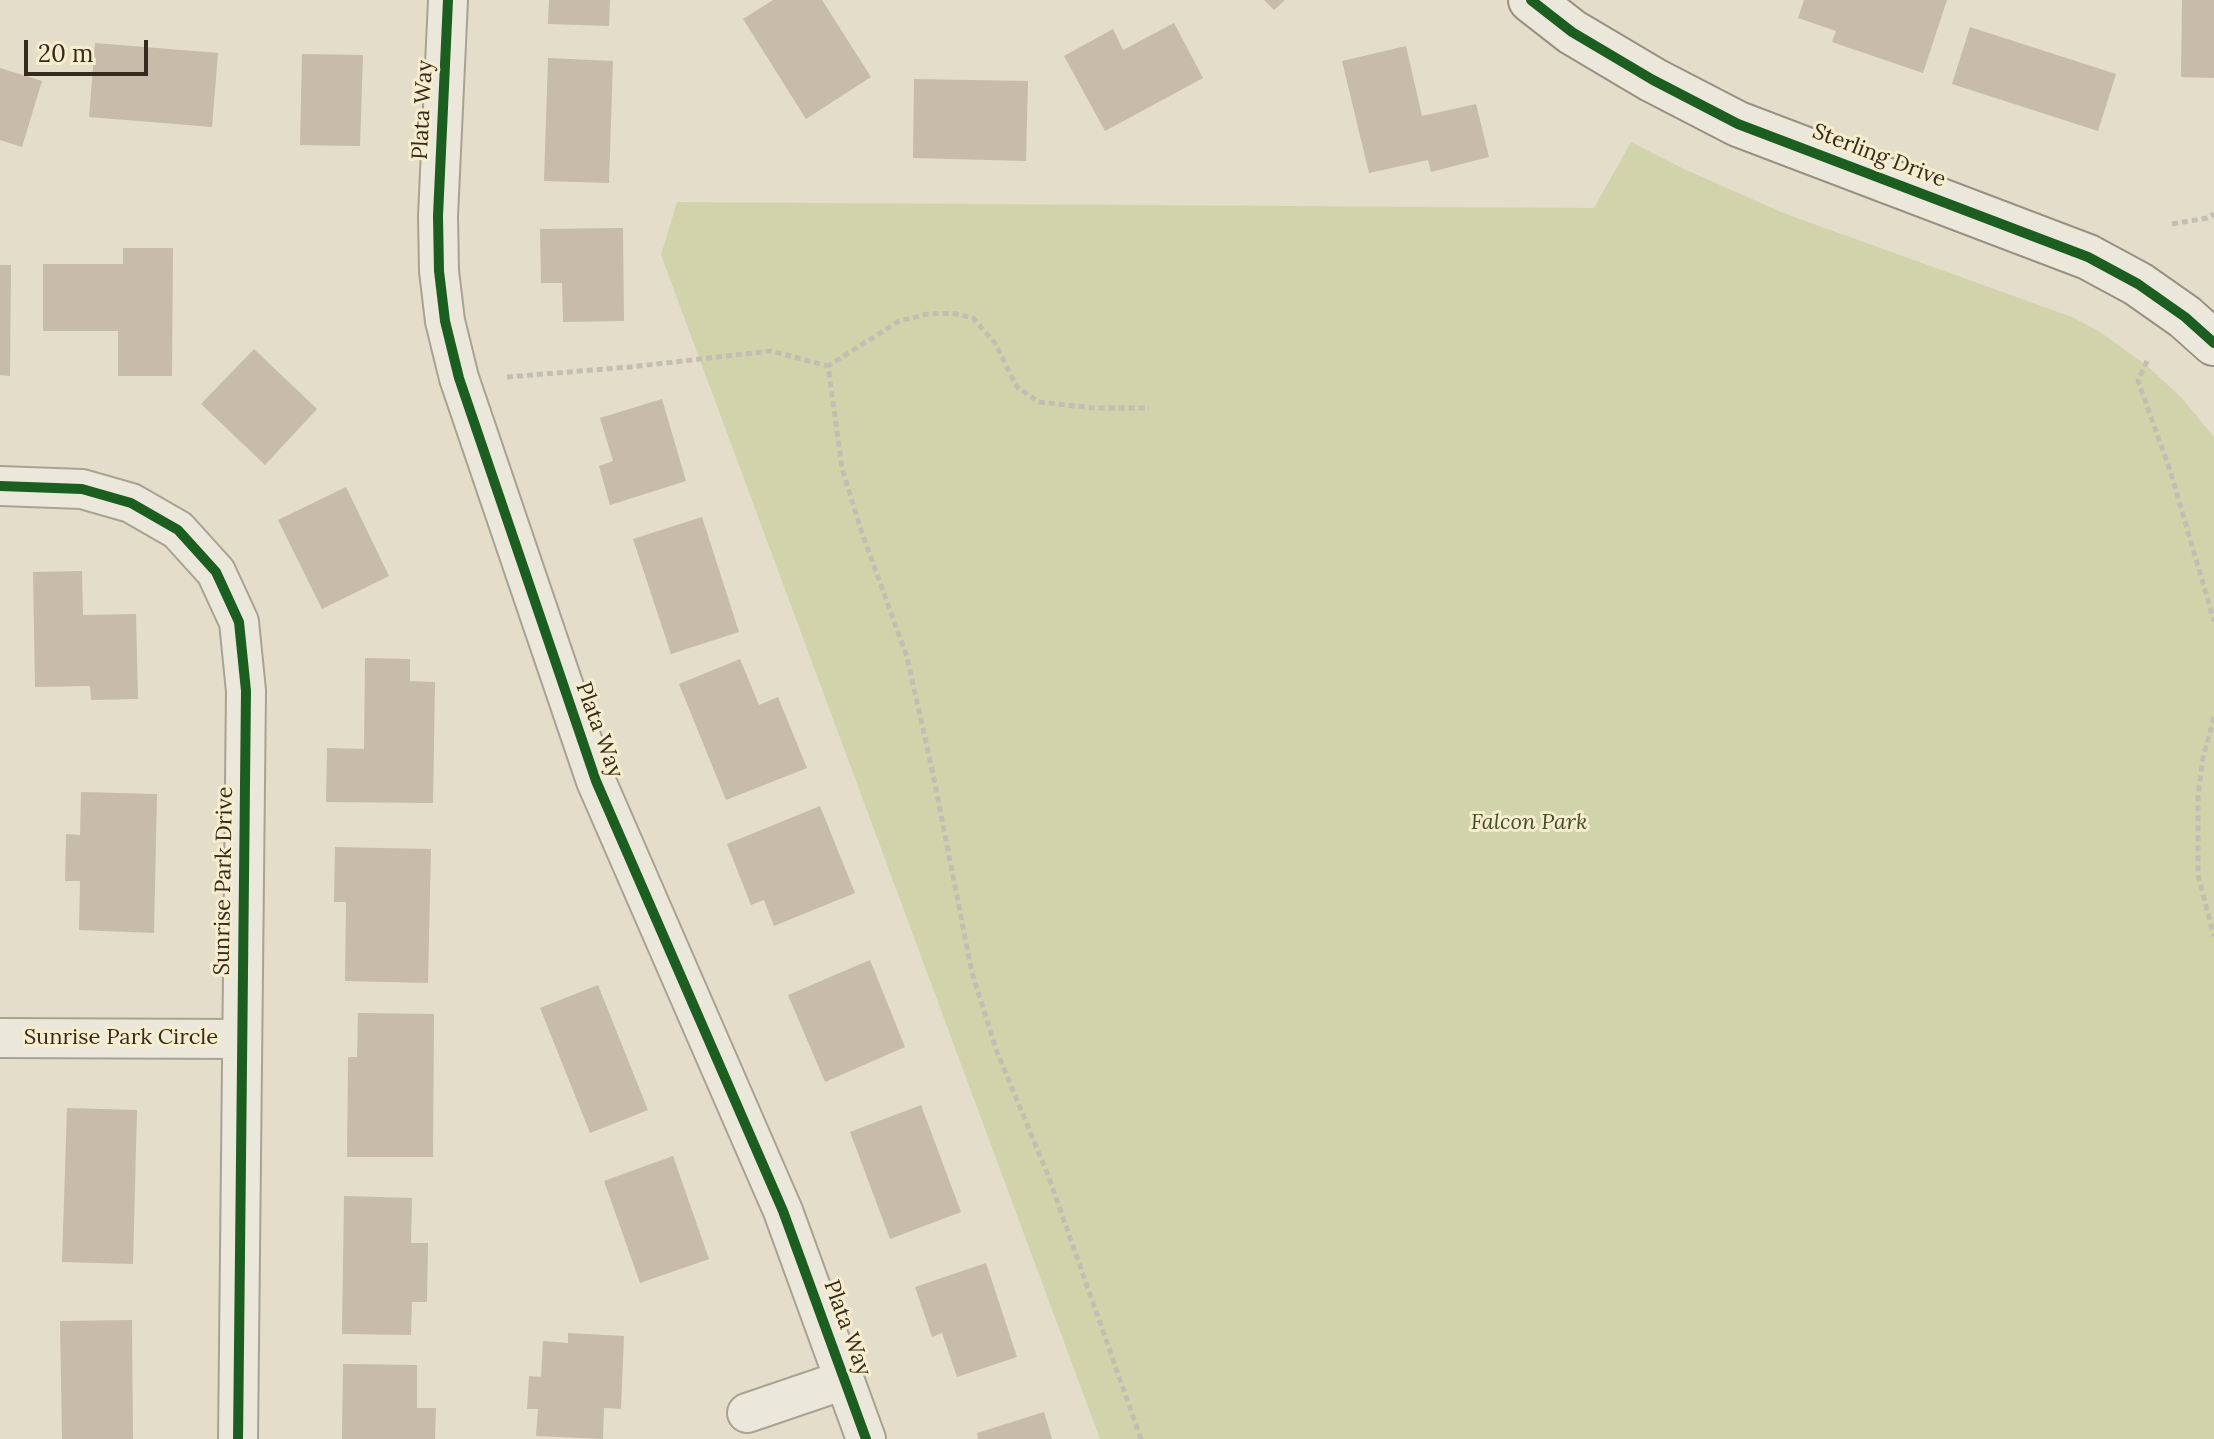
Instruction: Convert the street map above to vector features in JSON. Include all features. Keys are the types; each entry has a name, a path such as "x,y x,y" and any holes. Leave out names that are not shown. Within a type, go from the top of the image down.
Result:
{"street":[{"name":"Plata Way","path":"448,0 438,216 439,257 445,321 459,378 596,781 783,1211 866,1439"},
{"name":"Sterling Drive","path":"1531,0 1572,32 1612,56 1738,124 2088,257 2150,292 2214,343"},
{"name":"Sunrise Park Drive","path":"0,486 82,489 131,503 178,530 216,572 239,622 246,691 238,1439"},
{"name":"Sunrise Park Circle","path":"0,1038 242,1039"},
{"name":"Plata Way","path":"747,1413 844,1380"}],"path":[{"path":"2172,224 2214,214"},
{"path":"507,377 771,351 828,366 899,321 928,314 952,313 973,318 995,343 1017,387 1039,402 1094,408 1149,408"},
{"path":"2147,361 2138,381 2170,470 2214,621"},
{"path":"828,366 842,468 907,657 972,973 997,1052 1048,1175 1141,1439"},
{"path":"2214,717 2203,758 2198,796 2198,875 2214,936"}],"green space":[{"name":"Falcon Park","path":"1631,142 1786,214 2072,317 2100,332 2146,365 2182,398 2214,437 2214,1439 1100,1439 661,255 677,202 1594,208"}],"building":[{"path":"549,0 610,0 609,26 548,24"},
{"path":"773,0 822,0 871,77 806,119 743,19"},
{"path":"1264,0 1285,0 1274,10"},
{"path":"1804,0 1947,0 1923,73 1832,42 1836,31 1798,18"},
{"path":"2182,0 2214,0 2214,78 2181,77"},
{"path":"1174,23 1203,78 1105,131 1064,56 1113,29 1123,50"},
{"path":"1970,27 2116,74 2098,131 1952,84"},
{"path":"95,43 218,53 212,127 89,117"},
{"path":"1406,46 1422,116 1476,104 1489,157 1431,172 1428,160 1369,173 1342,61"},
{"path":"302,54 363,55 360,146 300,145"},
{"path":"548,58 613,61 609,183 544,181"},
{"path":"0,68 42,81 22,147 0,140"},
{"path":"914,79 1028,81 1026,161 913,158"},
{"path":"623,228 624,321 563,322 562,283 541,283 540,229"},
{"path":"123,248 173,248 172,376 118,376 118,331 43,331 43,264 123,264"},
{"path":"0,265 11,265 10,376 0,375"},
{"path":"254,349 317,409 265,465 201,404"},
{"path":"662,399 686,481 610,505 599,466 613,461 600,418"},
{"path":"346,487 389,576 322,609 278,520"},
{"path":"702,517 739,632 671,654 633,539"},
{"path":"82,571 83,615 136,614 138,699 91,700 90,686 35,687 33,572"},
{"path":"365,658 410,659 410,681 435,682 433,803 326,802 327,748 364,749"},
{"path":"740,659 759,705 778,697 807,768 726,800 679,684"},
{"path":"81,792 157,794 154,933 79,930 80,881 65,881 66,834 80,835"},
{"path":"820,806 855,893 774,926 764,900 751,905 727,844"},
{"path":"335,847 431,849 428,983 345,981 346,902 334,902"},
{"path":"870,960 905,1047 825,1082 788,995"},
{"path":"598,985 648,1110 590,1133 540,1008"},
{"path":"358,1013 434,1014 433,1157 347,1157 348,1057 357,1057"},
{"path":"921,1105 961,1212 890,1239 850,1132"},
{"path":"67,1108 137,1110 133,1264 62,1262"},
{"path":"673,1156 709,1259 640,1283 604,1181"},
{"path":"344,1196 412,1198 411,1243 428,1243 427,1302 412,1302 411,1335 342,1334"},
{"path":"986,1263 1017,1357 957,1377 942,1333 932,1337 915,1287"},
{"path":"132,1320 133,1439 62,1439 60,1321"},
{"path":"568,1333 624,1336 621,1409 604,1408 603,1439 536,1436 538,1409 527,1409 529,1376 541,1377 543,1341 568,1343"},
{"path":"343,1364 417,1365 417,1408 436,1408 435,1439 342,1439"},
{"path":"1044,1412 1052,1439 978,1439 977,1433"}],"cycle path":[{"path":"448,0 438,216 439,271 445,321 459,378 596,781 783,1211 866,1439"},
{"path":"1531,0 1572,32 1653,80 1738,124 2088,257 2138,284 2185,317 2214,343"},
{"path":"0,486 82,489 131,503 178,530 216,572 239,622 246,691 238,1439"}]}
